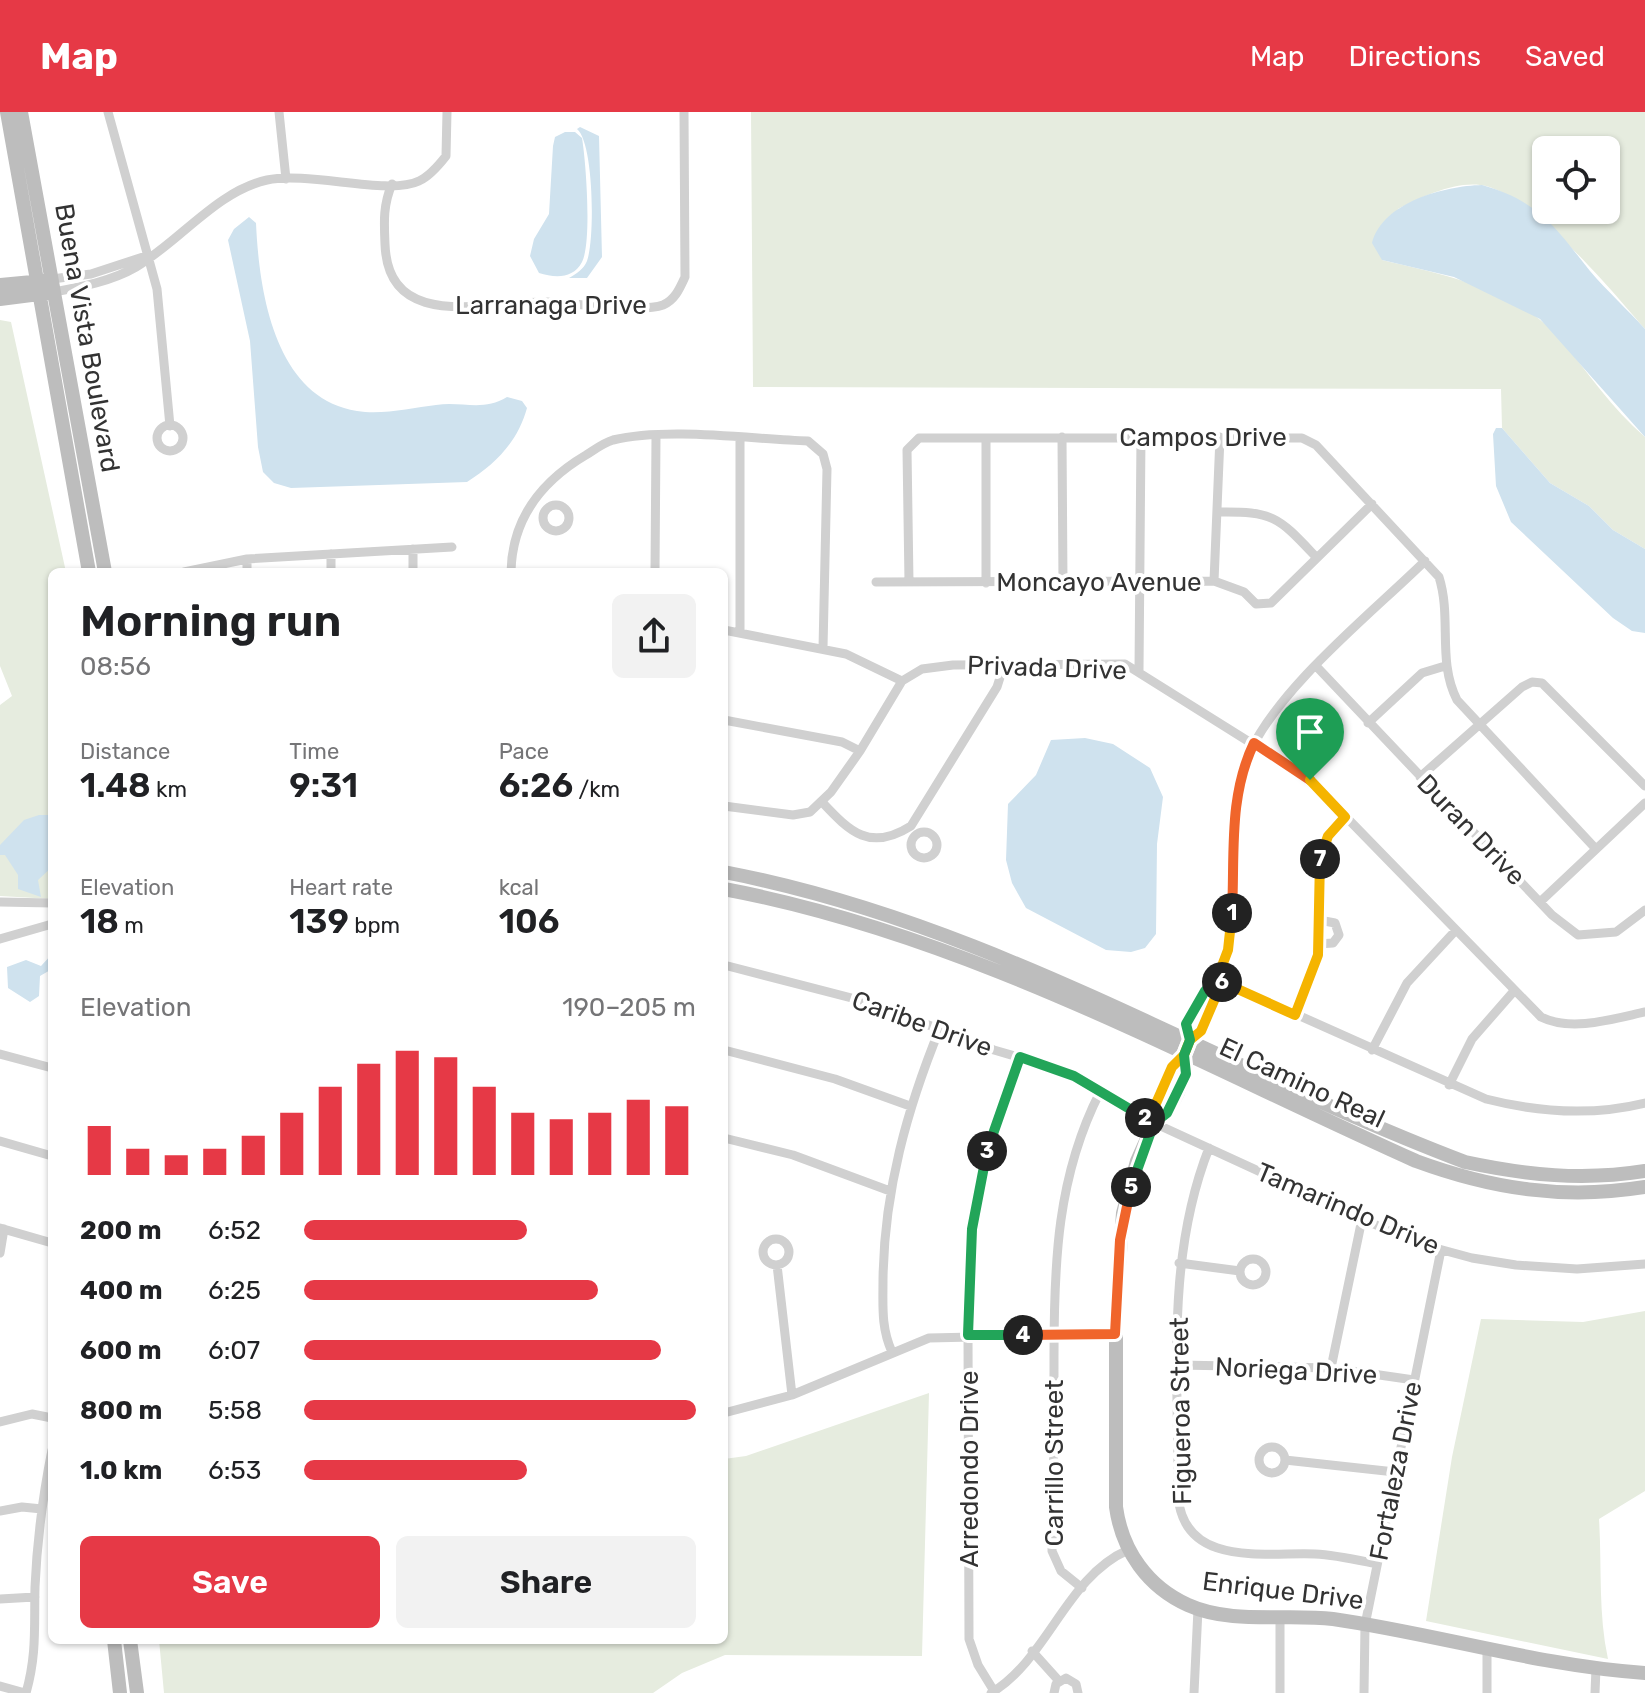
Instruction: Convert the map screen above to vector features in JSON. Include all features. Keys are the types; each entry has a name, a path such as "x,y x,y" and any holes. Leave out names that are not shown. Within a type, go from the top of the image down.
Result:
{"main road":[{"name":"Buena Vista Boulevard","path":"7,112 104,568"},
{"name":"Buena Vista Boulevard","path":"21,112 88,568"},
{"path":"0,285 45,287"},
{"path":"0,299 45,287"},
{"name":"El Camino Real","path":"728,873 830,896 941,931 1418,1144 1465,1162 1550,1176 1615,1176 1645,1171"},
{"name":"El Camino Real","path":"728,890 825,911 940,947 1403,1155 1460,1177 1535,1192 1616,1192 1645,1187"},
{"name":"Enrique Drive","path":"1190,1040 1184,1055 1186,1074 1167,1113 1154,1123 1137,1161 1123,1213 1115,1334 1116,1507 1128,1550 1159,1587 1198,1609 1225,1614 1365,1625 1596,1668 1645,1673"},
{"path":"114,1644 120,1693"},
{"path":"131,1644 137,1693"}],"street":[{"path":"108,112 149,256 164,327 170,426"},
{"path":"279,112 286,179"},
{"path":"45,287 117,274 136,267 235,194 267,180 313,177 392,184 419,181 446,156 447,112"},
{"name":"Larranaga Drive","path":"392,184 384,209 386,262 393,283 404,294 425,303 465,306 546,302 654,307 674,297 685,277 684,112"},
{"path":"655,568 656,436"},
{"path":"512,568 519,528 536,497 551,478 609,441 656,436 808,441 820,450 826,461 823,648"},
{"path":"1139,670 1141,436"},
{"path":"1062,437 1063,584"},
{"path":"1214,581 1220,437"},
{"name":"Campos Drive","path":"909,582 910,444 919,438 1302,438 1316,445 1439,577 1445,597 1447,680 1457,700 1596,849"},
{"path":"986,438 986,583"},
{"path":"740,439 740,633"},
{"path":"536,497 548,508"},
{"name":"Moncayo Avenue","path":"876,582 1063,584 1214,581 1244,592 1256,604 1265,604 1271,603 1372,504"},
{"path":"1218,512 1236,511 1275,518 1317,558"},
{"path":"203,568 247,559 452,547"},
{"path":"413,549 413,568"},
{"path":"331,554 331,568"},
{"path":"247,559 247,568"},
{"path":"1190,1040 1186,1024 1205,991 1217,979 1230,936 1239,782 1254,743 1270,718 1317,667 1425,561"},
{"path":"728,631 823,648 858,658 902,681 860,751 822,802 810,812 793,815 728,807"},
{"name":"Privada Drive","path":"902,681 929,668 1125,664 1139,670 1310,780 1541,1017 1559,1023 1645,1012"},
{"path":"822,802 851,831 867,837 914,831 997,687 1004,665"},
{"path":"1368,723 1422,673 1445,666"},
{"name":"Duran Drive","path":"1317,667 1540,902 1578,935 1616,932 1645,910"},
{"path":"1420,777 1522,687 1532,682 1542,683 1645,786"},
{"path":"728,721 842,742 860,751"},
{"path":"1540,902 1645,803"},
{"path":"1295,1015 1312,976 1318,944 1322,848 1345,817"},
{"path":"0,902 48,904"},
{"path":"1318,944 1336,941 1340,932 1331,921 1319,920"},
{"path":"0,939 48,925"},
{"path":"1372,1050 1407,983 1456,930"},
{"name":"Caribe Drive","path":"728,966 819,988 1063,1070 1154,1123"},
{"path":"1217,979 1486,1099 1540,1110 1592,1111 1645,1103"},
{"path":"1449,1085 1478,1029 1514,991"},
{"path":"892,1352 883,1323 890,1191 910,1106 940,1028"},
{"path":"728,1051 812,1073 910,1106"},
{"path":"0,1054 48,1067"},
{"name":"Arredondo Drive","path":"993,1692 978,1665 969,1639 968,1335 975,1204 994,1126 1020,1057"},
{"name":"Carrillo Street","path":"1082,1588 1061,1571 1052,1551 1054,1334 1060,1212 1079,1137 1100,1092"},
{"name":"Tamarindo Drive","path":"1154,1123 1362,1219 1441,1250 1493,1262 1551,1268 1645,1264"},
{"path":"728,1139 793,1155 890,1191"},
{"path":"0,1141 48,1155"},
{"name":"Figueroa Street","path":"1209,1148 1191,1196 1179,1263 1178,1496 1181,1514 1192,1532 1224,1552 1315,1554 1377,1564"},
{"path":"1331,1368 1362,1219"},
{"path":"0,1253 2,1229 48,1242"},
{"name":"Fortaleza Drive","path":"1364,1693 1365,1625 1441,1250"},
{"path":"1179,1263 1240,1271"},
{"path":"777,1265 792,1395"},
{"path":"728,1412 792,1395 929,1338 1115,1334"},
{"name":"Noriega Drive","path":"1178,1365 1331,1368 1414,1380"},
{"path":"0,1422 32,1414 48,1417"},
{"path":"1285,1460 1395,1472"},
{"path":"0,1686 26,1693 35,1659 35,1597 48,1474"},
{"path":"0,1511 22,1507 42,1509"},
{"path":"993,1692 1013,1676 1107,1560 1128,1550"},
{"path":"0,1599 35,1597"},
{"path":"1194,1693 1198,1609"},
{"path":"1280,1616 1280,1693"},
{"path":"1487,1647 1487,1693"},
{"path":"1032,1651 1059,1681 1074,1681 1078,1693"},
{"path":"1595,1693 1596,1668"},
{"path":"1054,1693 1059,1681"}],"shaded area":[{"path":"751,112 1645,112 1645,329 1591,268 1546,224 1620,224 1620,136 1532,136 1532,212 1500,191 1480,185 1449,188 1427,195 1398,209 1382,260 1454,278 1501,296 1522,307 1560,339 1611,402 1645,437 1645,549 1613,530 1589,506 1550,483 1502,428 1501,389 753,387"},
{"path":"0,320 11,322 65,568 48,568 48,899 0,896 0,705 12,696 0,666"},
{"path":"1645,1311 1645,1491 1599,1519 1602,1607 1608,1659 1426,1621 1452,1457 1481,1319 1583,1322"},
{"path":"929,1393 922,1656 725,1655 682,1673 653,1693 164,1693 159,1644 728,1644 728,1458 746,1456"}],"water":[{"path":"580,127 599,136 602,257 587,278 569,278 586,264 590,250 590,171 583,138 577,129"},
{"path":"565,132 575,132 582,138 587,238 578,268 563,276 551,276 539,273 530,256 534,239 549,214 555,137"},
{"path":"1482,185 1502,191 1532,208 1532,224 1550,224 1645,329 1645,437 1540,319 1454,277 1382,260 1372,243 1388,217 1417,199"},
{"path":"249,217 256,223 261,279 276,337 289,363 307,386 329,402 367,412 446,404 481,405 507,397 522,401 527,408 523,420 512,441 496,459 467,482 291,488 274,483 263,472 258,447 250,341 228,240 234,229"},
{"path":"1496,428 1502,428 1550,483 1589,506 1613,530 1645,549 1645,633 1632,631 1613,618 1511,522 1496,486 1493,434"},
{"path":"1085,738 1113,744 1150,768 1163,797 1157,844 1156,934 1145,948 1131,952 1106,950 1026,908 1012,883 1006,860 1008,804 1036,775 1051,740"},
{"path":"48,815 48,871 38,880 41,897 18,889 18,875 5,855 0,855 0,845 24,820"},
{"path":"48,958 48,971 40,976 39,996 30,1002 8,988 7,967 26,960 41,966"}],"route":[{"path":"1310,780 1254,743 1239,782 1234,812 1230,936 1217,979 1216,996 1201,1031 1190,1040 1184,1055 1172,1067 1154,1108 1154,1123 1074,1076 1048,1064 1020,1057 994,1126 975,1204 970,1252 968,1335 1115,1334 1123,1213 1137,1161 1154,1123 1167,1113 1186,1074 1184,1055 1190,1040 1186,1024 1205,991 1217,979 1295,1015 1308,989 1318,955 1322,848 1345,817 1310,780"}]}
